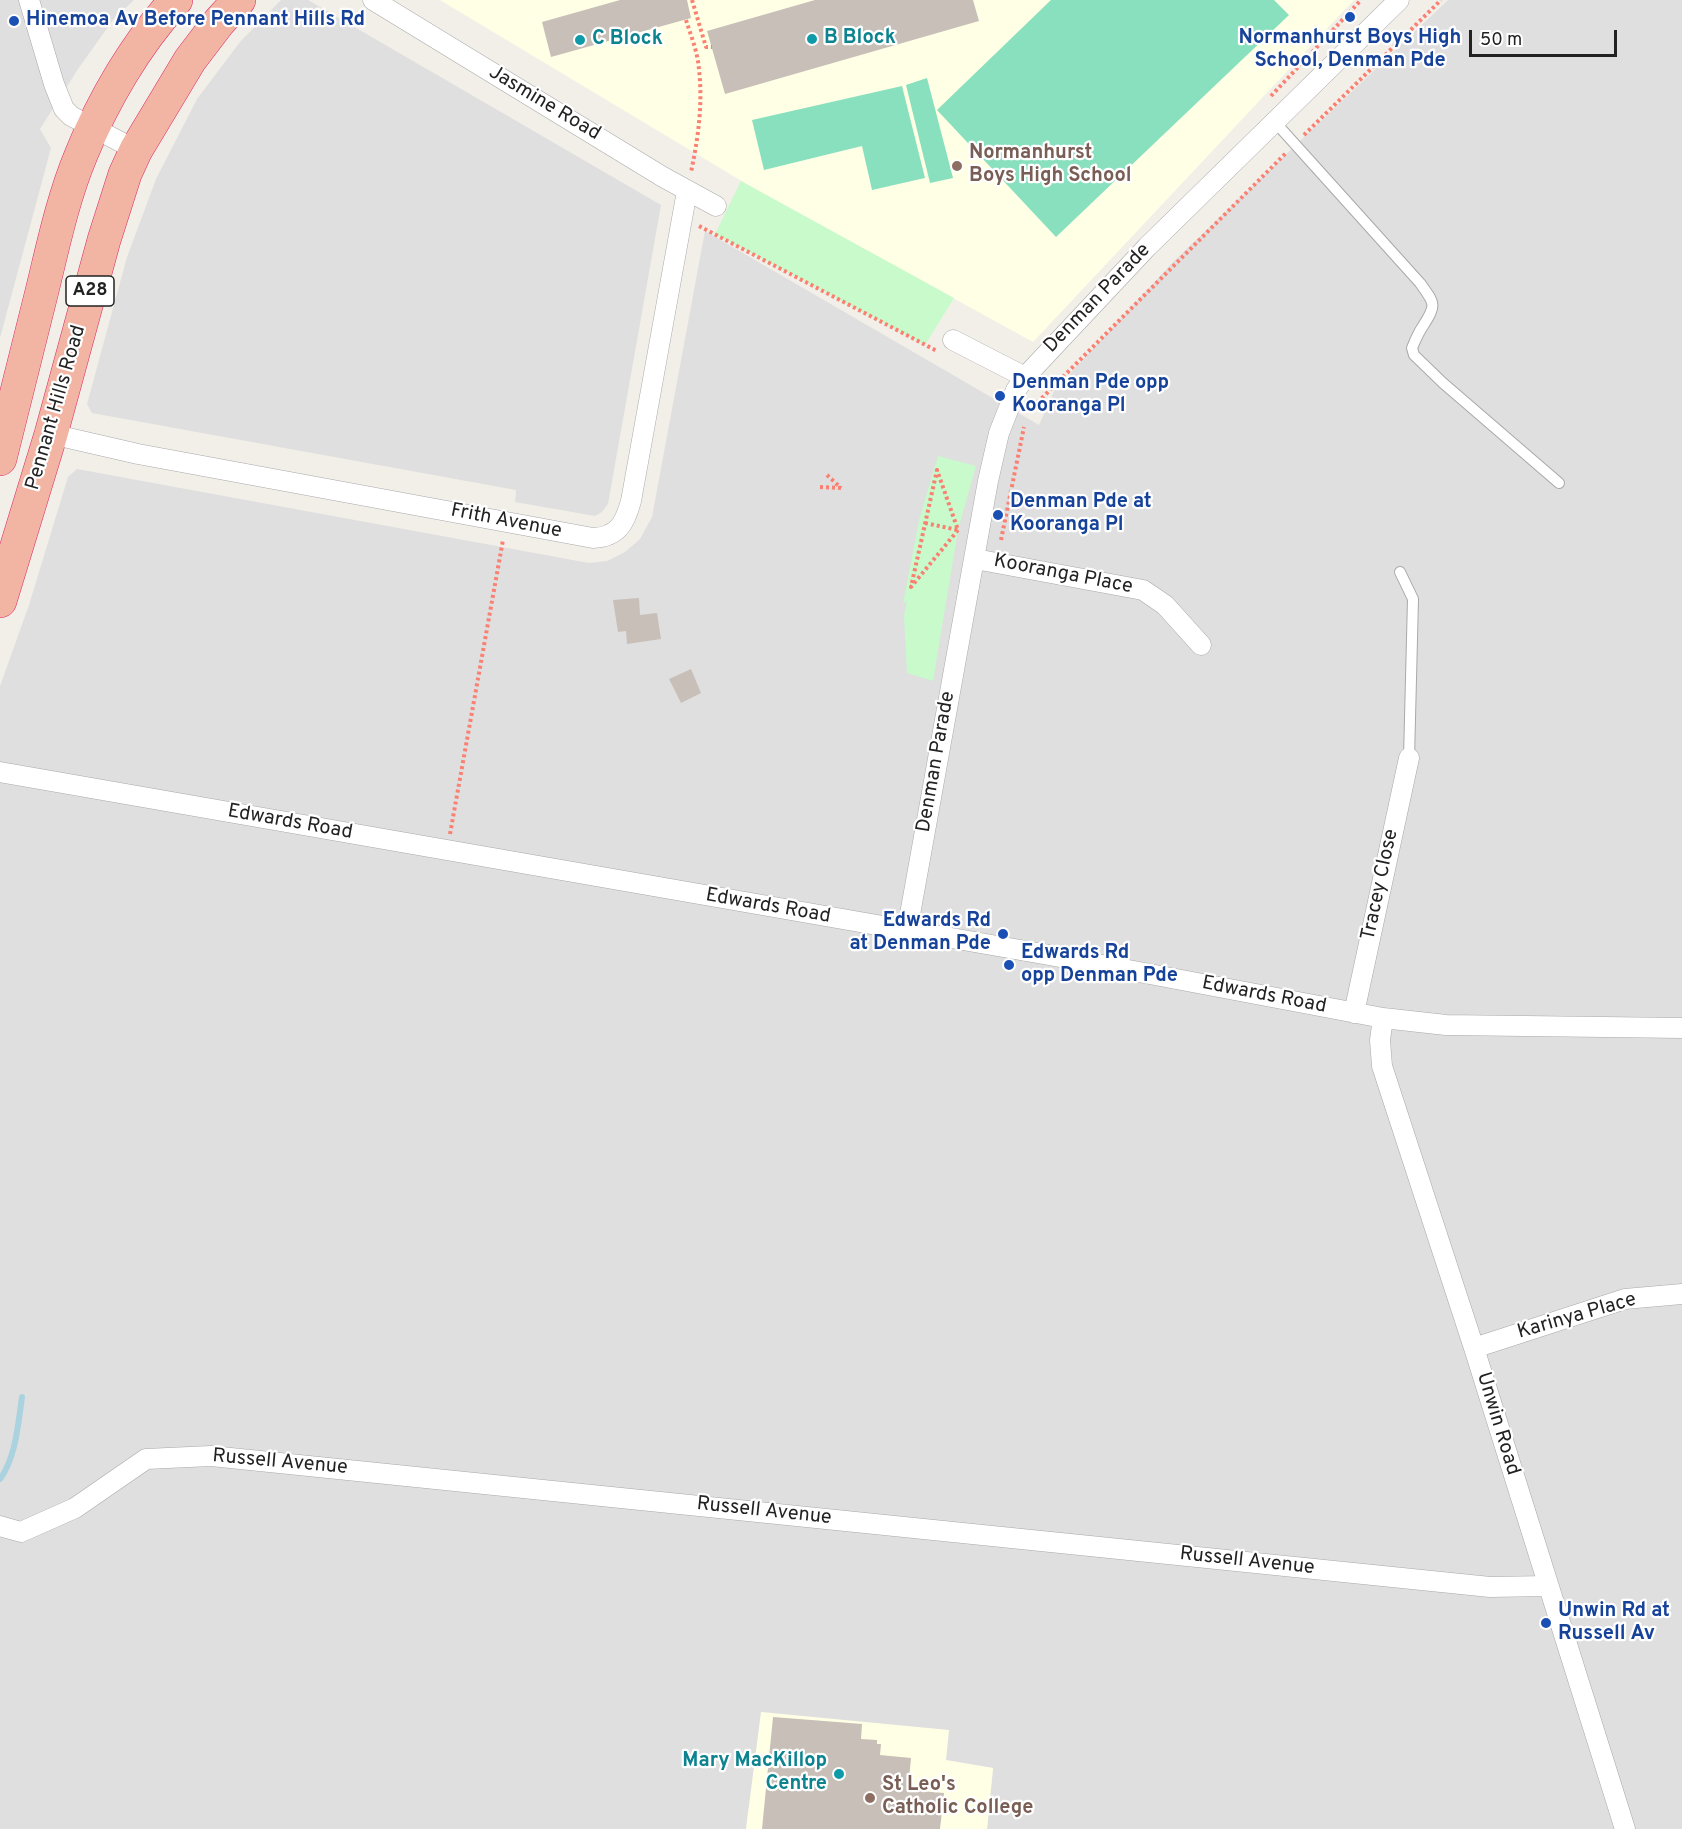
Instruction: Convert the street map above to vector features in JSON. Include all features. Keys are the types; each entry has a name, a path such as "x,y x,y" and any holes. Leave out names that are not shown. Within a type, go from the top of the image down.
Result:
{"highway":[{"name":"Pennant Hills Road","path":"0,459 57,232 80,158 93,127 124,72 153,25 176,0"},
{"name":"Pennant Hills Road","path":"0,601 51,434 104,240 125,174 136,150 190,60 239,0"}],"street":[{"path":"29,0 64,110 71,116 136,150"},
{"name":"Jasmine Road","path":"373,0 687,191 716,206"},
{"name":"Denman Parade","path":"907,931 988,481 999,433 1016,390 1024,377 1147,247 1399,0"},
{"name":"Frith Avenue","path":"51,434 138,454 593,538 605,537 624,522 631,501 687,191"},
{"path":"946,346 1024,377"},
{"name":"Kooranga Place","path":"975,559 1143,590 1166,605 1201,645"},
{"name":"Tracey Close","path":"1354,1013 1409,758"},
{"name":"Edwards Road","path":"0,772 1049,954 1383,1018 1446,1025 1682,1028"},
{"name":"Unwin Road","path":"1383,1018 1380,1040 1382,1066 1474,1348 1625,1829"},
{"name":"Karinya Place","path":"1474,1348 1625,1299 1682,1294"},
{"name":"Russell Avenue","path":"0,1526 21,1532 75,1508 146,1459 211,1456 1490,1587 1548,1586"}],"lane":[{"path":"1275,122 1420,283 1432,302 1432,313 1421,328 1412,348 1414,355 1558,483"},
{"path":"1400,572 1413,599 1409,758"}],"path":[{"path":"692,0 706,47 712,47"},
{"path":"1027,413 1441,0"},
{"path":"686,20 699,67 701,94 698,140 687,191"},
{"path":"682,218 946,346"},
{"path":"1001,540 1024,425"},
{"path":"937,470 958,530 910,586 937,470"},
{"path":"820,487 841,488 827,475"},
{"path":"447,850 507,521"},
{"path":"925,523 958,530"}],"shaded area":[{"path":"0,0 134,0 113,20 78,69 40,129 51,148 0,338"},
{"path":"281,0 308,0 661,205 608,504 602,512 595,516 515,502 516,490 92,413 87,404 127,257 156,179 197,99 240,42"},
{"name":"Normanhurst Boys High School","path":"440,0 1354,0 1033,342 760,192"},
{"path":"1448,0 1682,0 1682,1829 987,1829 993,1768 946,1761 762,1712 746,1829 0,1829 0,686 29,605 68,477 77,469 589,563 607,561 625,552 640,539 652,517 705,231 1039,425 1054,391 1173,262"},
{"name":"St Leo's Catholic College","path":"761,1712 949,1730 946,1760 993,1768 987,1829 746,1829"}],"green space":[{"path":"1051,0 1274,0 1289,15 1056,237 937,110"},
{"path":"927,78 953,178 930,183 906,85"},
{"path":"902,86 925,178 872,190 862,146 764,170 752,120"},
{"path":"741,181 954,298 925,345 715,234"},
{"path":"938,456 976,466 958,530 933,681 907,673 904,616 907,600 903,604 919,520"}],"building":[{"name":"C Block","path":"620,0 687,0 691,18 551,57 542,22"},
{"name":"B Block","path":"815,0 973,0 979,21 725,94 707,31"},
{"path":"639,598 640,615 657,613 661,639 627,644 626,631 618,632 613,600"},
{"path":"691,669 701,693 681,703 669,679"},
{"name":"St Leo's Catholic College","path":"773,1717 862,1724 861,1739 877,1740 877,1744 881,1744 880,1755 911,1758 908,1790 944,1793 940,1829 762,1829"}],"waterway":[{"path":"0,1479 13,1451 22,1397"}],"place":[{"name":"Normanhurst Boys High School, Denman Pde","path":"1350,17"},
{"name":"Hinemoa Av Before Pennant Hills Rd","path":"14,21"},
{"name":"B Block","path":"812,39"},
{"name":"C Block","path":"580,40"},
{"name":"Normanhurst Boys High School","path":"957,166"},
{"name":"Denman Pde opp Kooranga Pl","path":"1000,396"},
{"name":"Denman Pde at Kooranga Pl","path":"998,515"},
{"name":"Edwards Rd at Denman Pde","path":"1003,934"},
{"name":"Edwards Rd opp Denman Pde","path":"1009,965"},
{"name":"Unwin Rd at Russell Av","path":"1546,1623"},
{"name":"Mary MacKillop Centre","path":"839,1774"},
{"name":"St Leo's Catholic College","path":"870,1798"}]}
